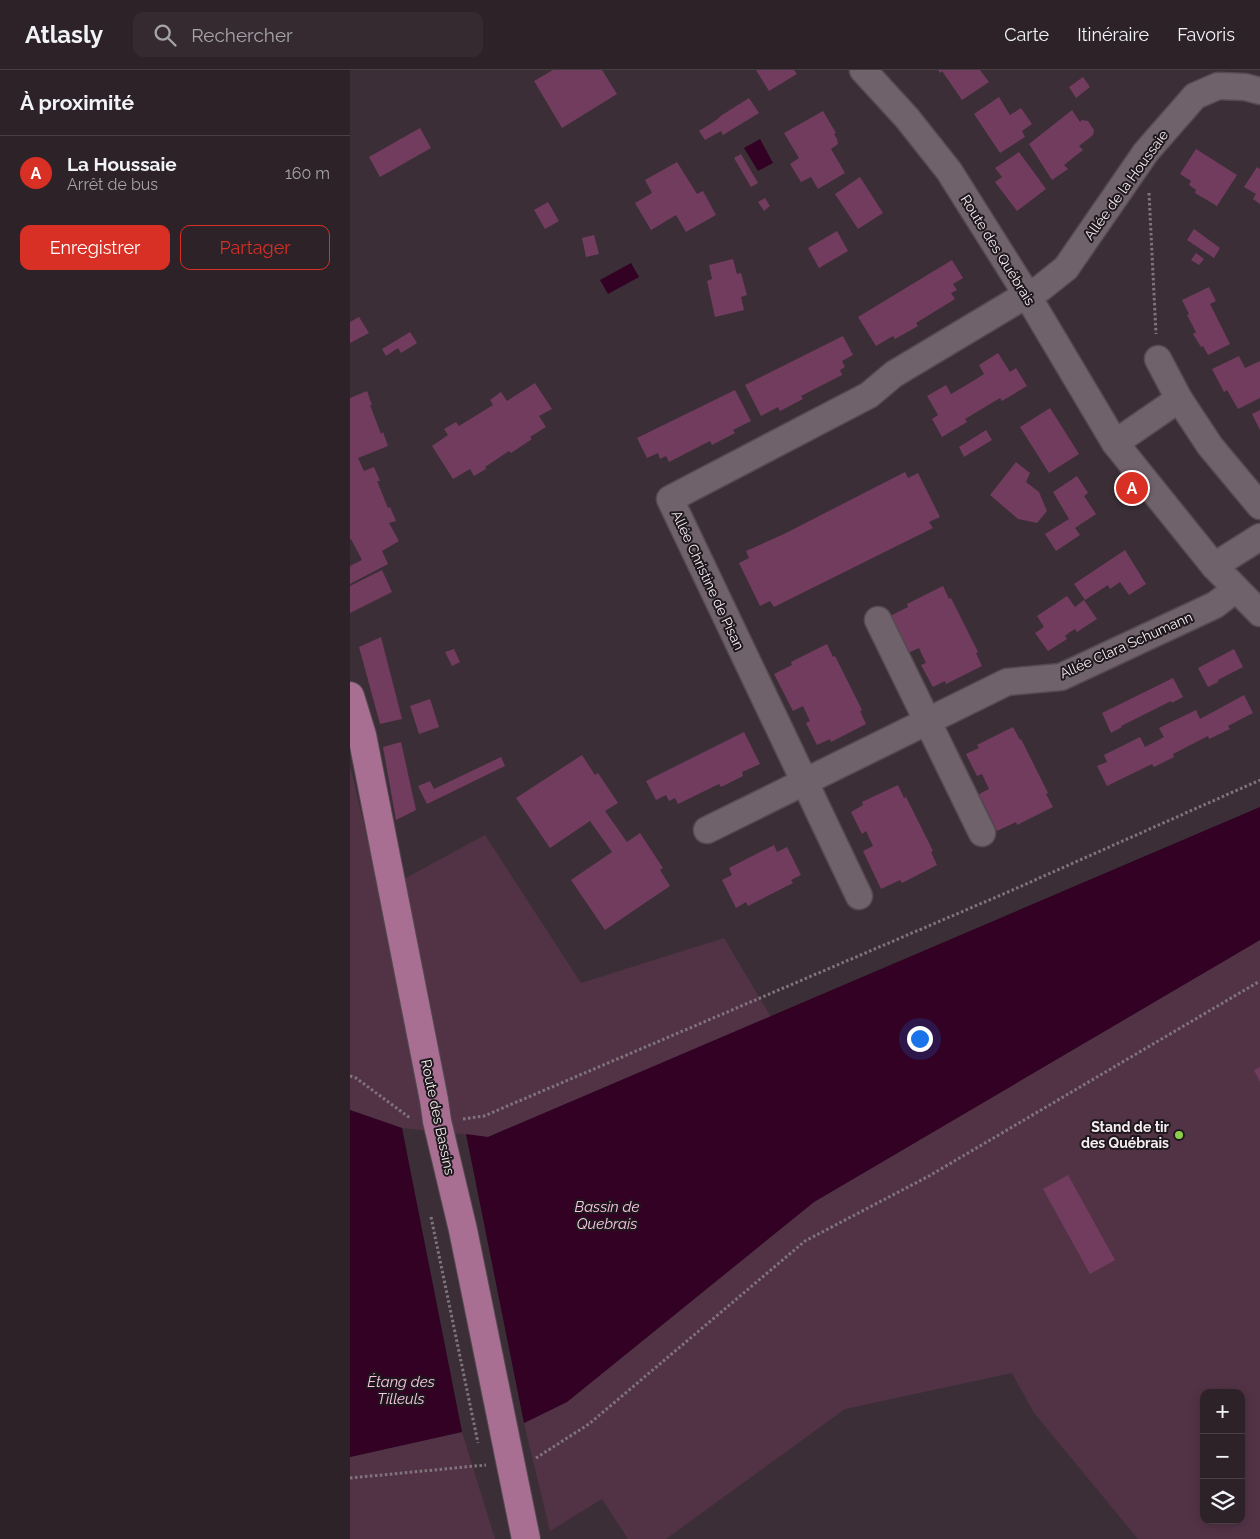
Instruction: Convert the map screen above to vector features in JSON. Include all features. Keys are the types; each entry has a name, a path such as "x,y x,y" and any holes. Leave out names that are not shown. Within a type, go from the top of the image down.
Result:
{"main road":[{"name":"Route des Bassins","path":"350,696 362,735 437,1121 463,1230 526,1539"}],"street":[{"name":"Route des Québrais","path":"864,70 908,118 949,171 1027,295 1115,443 1214,566 1260,613"},
{"name":"Allée de la Houssaie","path":"1027,295 1041,288 1066,268 1146,152 1195,96 1218,86 1260,91"},
{"name":"Allée Christine de Pisan","path":"859,896 670,499 868,395 894,374 1027,295"},
{"path":"1158,359 1179,399 1210,446 1260,506"},
{"path":"1115,443 1179,399"},
{"path":"1214,566 1260,537"},
{"name":"Allée Clara Schumann","path":"707,830 1007,682 1061,677 1215,605 1236,589"},
{"path":"878,620 982,833"}],"path":[{"path":"1149,192 1158,359"},
{"path":"350,1076 356,1078 411,1118 437,1121 484,1116 1008,892 1260,780"},
{"path":"536,1458 589,1424 805,1241 929,1176 1260,981"},
{"path":"430,1215 478,1446"},
{"path":"350,1478 482,1465"}],"shaded area":[{"path":"350,766 380,892 485,835 581,983 724,938 771,1017 488,1137 402,1128 350,1110"},
{"path":"1260,940 1260,1539 1138,1539 1034,1413 1012,1373 845,1409 666,1539 628,1539 602,1499 550,1531 524,1423 567,1402 814,1202"},
{"path":"462,1432 495,1539 350,1539 350,1457"}],"water":[{"path":"760,139 773,163 758,171 744,148"},
{"path":"631,263 639,277 608,294 600,280"},
{"name":"Bassin de Quebrais","path":"1260,807 1260,940 814,1202 567,1402 524,1423 466,1134 488,1137"},
{"name":"Étang des Tilleuls","path":"350,1110 402,1128 462,1432 350,1457"}],"building":[{"path":"553,70 602,70 617,94 562,128 534,81"},
{"path":"756,70 794,70 797,74 769,91"},
{"path":"938,70 980,70 989,82 962,100 942,71 940,73"},
{"path":"1083,77 1090,87 1076,98 1069,87"},
{"path":"999,97 1010,115 1021,108 1032,124 1022,131 1025,137 1000,153 974,114"},
{"path":"749,98 759,113 723,135 721,131 705,140 699,131"},
{"path":"1072,110 1080,122 1082,120 1088,121 1094,130 1093,135 1079,146 1083,150 1064,165 1068,169 1052,180 1029,144"},
{"path":"823,111 836,133 834,134 838,144 831,149 845,173 818,189 811,177 801,182 790,164 799,158 784,133"},
{"path":"420,128 431,148 380,177 369,157"},
{"path":"1196,149 1237,175 1217,206 1195,193 1196,190 1189,185 1191,181 1180,174"},
{"path":"1019,152 1046,189 1017,211 995,182 1002,177 995,168"},
{"path":"741,154 758,183 751,187 734,158"},
{"path":"677,162 697,194 703,191 716,215 686,232 676,215 651,230 635,203 652,193 645,180"},
{"path":"1257,167 1260,169 1260,204 1253,199 1256,194 1244,187"},
{"path":"860,177 883,213 858,229 835,194"},
{"path":"765,198 770,206 764,211 758,202"},
{"path":"548,202 559,221 545,229 534,210"},
{"path":"1194,229 1220,248 1214,258 1187,240"},
{"path":"837,231 848,251 819,268 808,248"},
{"path":"594,235 599,254 586,257 582,238"},
{"path":"1196,253 1204,259 1199,265 1191,260"},
{"path":"733,259 737,274 741,273 747,295 741,297 744,310 715,317 707,281 712,279 709,265"},
{"path":"952,260 963,278 953,284 957,290 951,293 955,299 916,323 918,326 895,339 893,336 876,346 858,317"},
{"path":"1209,287 1216,301 1210,304 1230,344 1208,355 1193,334 1196,332 1182,300"},
{"path":"359,317 369,333 350,343 350,322"},
{"path":"410,332 417,343 401,353 398,348 386,356 382,349"},
{"path":"843,336 853,355 842,361 845,367 840,370 842,375 801,396 803,399 780,411 778,407 761,416 745,385"},
{"path":"998,353 1010,372 1016,368 1027,386 1002,401 1000,398 965,419 967,422 942,437 932,419 938,415 927,396 946,385 951,394 968,384 984,374 979,365"},
{"path":"1239,356 1245,368 1260,361 1260,398 1238,409 1227,390 1224,392 1212,369"},
{"path":"535,383 552,409 539,416 546,427 530,437 532,439 511,453 509,451 474,476 470,469 453,479 432,446 448,435 444,429 456,422 459,426 493,405 490,400 501,392 507,401"},
{"path":"735,390 751,421 733,430 735,433 712,445 710,441 669,462 666,456 660,459 658,453 647,458 637,438"},
{"path":"367,391 381,434 383,432 388,446 358,458 364,471 374,467 380,481 377,481 388,508 390,507 396,521 389,523 399,541 382,551 388,564 350,584 350,566 362,560 350,540 350,398"},
{"path":"1050,408 1079,454 1049,473 1020,427"},
{"path":"1260,410 1260,430 1252,414"},
{"path":"986,430 992,440 964,457 959,447"},
{"path":"1016,462 1030,473 1026,482 1039,492 1047,511 1037,523 1018,519 990,495"},
{"path":"905,472 908,478 918,473 940,517 929,522 933,528 774,607 770,601 760,606 739,563 749,558 746,551 784,534"},
{"path":"1077,476 1088,493 1084,496 1096,514 1075,528 1080,535 1056,551 1045,534 1069,519 1053,492"},
{"path":"1125,550 1146,584 1129,595 1120,582 1110,589 1108,585 1085,600 1074,584"},
{"path":"382,570 392,592 350,613 350,586"},
{"path":"943,586 978,652 976,653 982,666 946,684 945,681 933,687 921,665 926,663 919,648 908,653 890,616 908,607 907,604"},
{"path":"1067,596 1075,607 1084,600 1097,619 1077,632 1075,629 1070,632 1065,636 1067,639 1048,651 1035,633 1044,627 1037,616"},
{"path":"381,637 402,719 380,724 359,647"},
{"path":"827,644 862,710 860,711 866,724 831,742 830,739 817,745 806,723 810,721 803,706 793,711 774,674 792,665 791,662"},
{"path":"454,649 460,662 452,666 445,652"},
{"path":"1234,649 1243,667 1208,687 1198,668"},
{"path":"1173,678 1183,697 1121,726 1111,733 1102,713"},
{"path":"1244,695 1253,713 1228,726 1230,729 1209,739 1208,736 1173,754 1174,757 1154,767 1152,764 1107,786 1097,766 1107,762 1104,755 1140,737 1145,747 1164,737 1159,728 1196,710 1200,719"},
{"path":"430,699 439,727 419,734 410,706"},
{"path":"1013,727 1048,793 1046,794 1053,807 1017,825 1016,822 997,831 979,794 989,789 982,774 977,776 966,754 979,748 977,745"},
{"path":"744,732 760,764 742,772 743,776 721,787 719,784 678,804 675,798 669,801 666,795 656,800 646,781"},
{"path":"401,742 416,810 396,820 383,747"},
{"path":"582,755 595,775 598,773 618,803 605,811 627,842 640,833 663,868 660,870 670,886 605,930 571,880 612,852 590,821 550,848 516,798"},
{"path":"501,757 505,766 427,804 418,786 430,781 434,789"},
{"path":"898,785 933,851 931,852 937,865 902,883 900,880 881,889 863,851 873,846 866,831 862,834 851,812 863,805 862,802"},
{"path":"774,845 777,852 787,847 801,875 791,880 793,883 748,906 746,902 736,908 722,880 732,875 729,868"},
{"path":"1260,1067 1260,1082 1254,1070"},
{"path":"1068,1175 1115,1260 1090,1274 1043,1189"}],"place":[{"name":"La Houssaie","path":"1132,488"},
{"name":"Stand de tir des Québrais","path":"1179,1135"}]}
